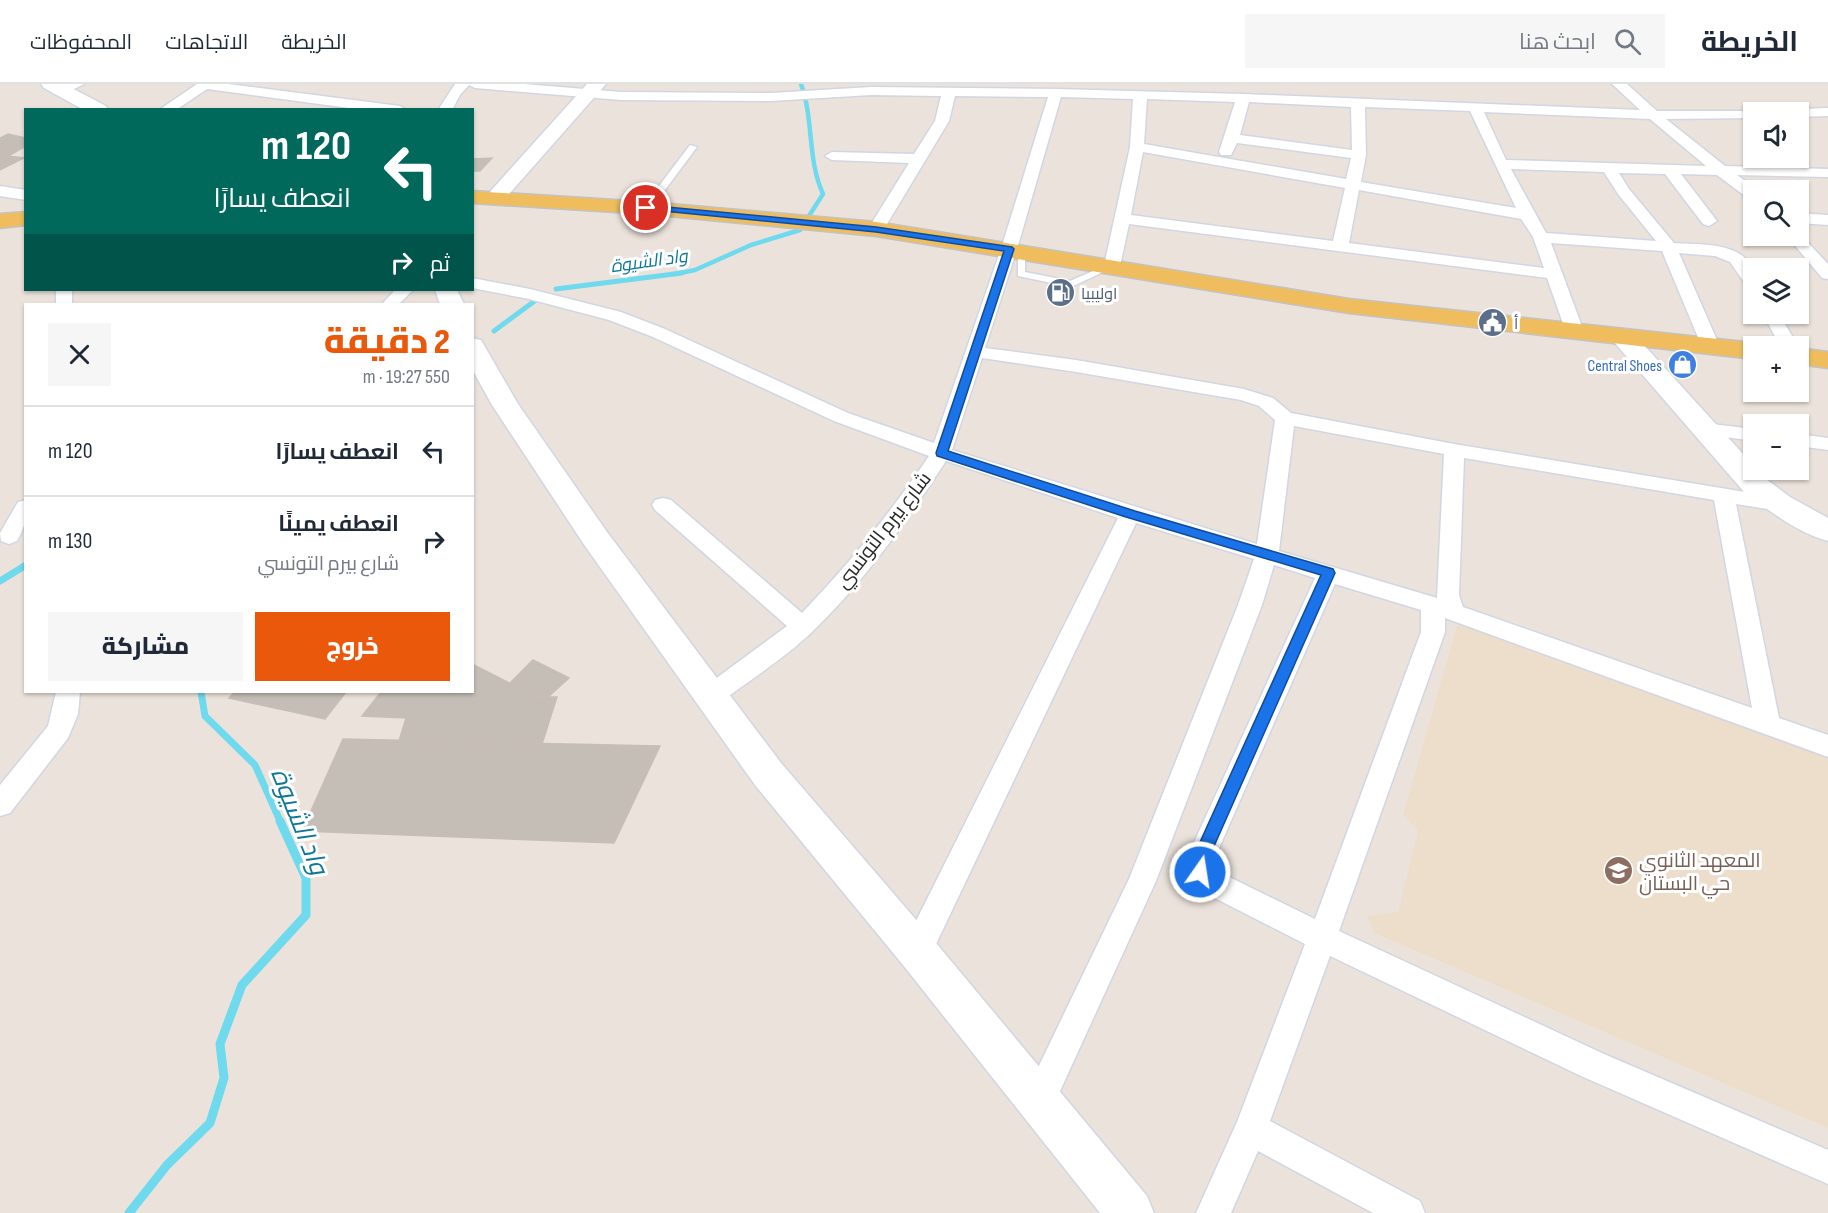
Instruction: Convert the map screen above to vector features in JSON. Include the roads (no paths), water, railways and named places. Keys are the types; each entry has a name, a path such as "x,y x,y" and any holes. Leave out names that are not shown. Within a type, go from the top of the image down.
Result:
{"main road":[{"path":"474,197 646,208 876,229 1349,306 1743,350"},
{"path":"1809,357 1828,360"}],"street":[{"path":"55,87 77,84"},
{"path":"169,108 206,84 385,108"},
{"path":"446,108 454,93 463,84"},
{"path":"475,84 792,95 815,93 834,88 1017,88 1056,93 1140,95 1159,90 1243,98 1476,109 1655,116 1743,114"},
{"path":"1266,99 1267,84"},
{"path":"1340,246 1359,155 1353,103 1343,84"},
{"path":"1619,84 1719,171 1743,188"},
{"path":"55,87 95,108"},
{"path":"495,198 593,89"},
{"path":"876,229 942,121 957,89"},
{"name":"شارع بيرم التونسي","path":"712,695 803,627 850,577 903,510 941,453 975,352 1015,250 1056,93"},
{"path":"1112,266 1137,147 1140,95"},
{"path":"1221,162 1232,138 1243,98"},
{"path":"1476,109 1501,164 1541,237 1575,332"},
{"path":"1809,113 1828,112"},
{"path":"1232,138 1359,155"},
{"path":"1137,147 1527,215"},
{"path":"832,156 920,159"},
{"path":"1501,164 1828,173"},
{"path":"1609,168 1623,191 1667,245 1711,347"},
{"path":"1670,170 1709,221"},
{"path":"0,191 24,195"},
{"path":"1123,219 1554,274"},
{"path":"1809,219 1828,220"},
{"path":"1541,237 1667,245 1717,251 1730,255 1743,271"},
{"path":"1804,246 1828,274"},
{"path":"474,283 531,294 615,316 658,333 841,417 941,453 1130,514 1443,609 1828,746"},
{"path":"391,303 403,291"},
{"path":"1623,337 1755,486 1780,504 1828,531"},
{"path":"474,349 505,405 596,539 768,774 917,951 1130,1213"},
{"path":"975,352 1076,366 1244,395 1266,402 1285,418 1454,450 1780,504"},
{"path":"1038,1101 1142,881 1250,605 1267,554 1285,418"},
{"path":"1703,429 1743,434"},
{"path":"1809,441 1828,444"},
{"path":"1213,1213 1251,1129 1448,595 1454,450"},
{"path":"1724,496 1767,723"},
{"path":"663,505 803,627"},
{"path":"11,536 24,511"},
{"path":"917,951 1130,514"},
{"path":"1328,573 1199,862 1200,872 1207,880 1323,939 1699,1114 1828,1167"},
{"path":"0,805 59,731 65,714 68,693"},
{"path":"1251,1129 1408,1213"}],"lane":[{"path":"646,208 693,147"}],"waterway":[{"name":"واد الشيوة","path":"677,274 695,270 751,245 800,230 823,194 812,153 808,111 801,84"},
{"name":"واد الشيوة","path":"677,274 682,273"},
{"name":"واد الشيوة","path":"556,289 677,274"},
{"name":"واد الشيوة","path":"494,331 536,300"},
{"name":"واد الشيوة","path":"0,581 24,566"},
{"name":"واد الشيوة","path":"201,693 205,716 255,765 281,823"},
{"name":"واد الشيوة","path":"129,1213 167,1165 210,1123 224,1078 220,1044 242,985 306,915 306,878 280,821"}],"place":[{"name":"اوليبيا","path":"1060,293"},
{"name":"أ","path":"1493,323"},
{"name":"Central Shoes","path":"1683,365"},
{"name":"المعهد الثانوي حي البستان","path":"1618,871"}]}
